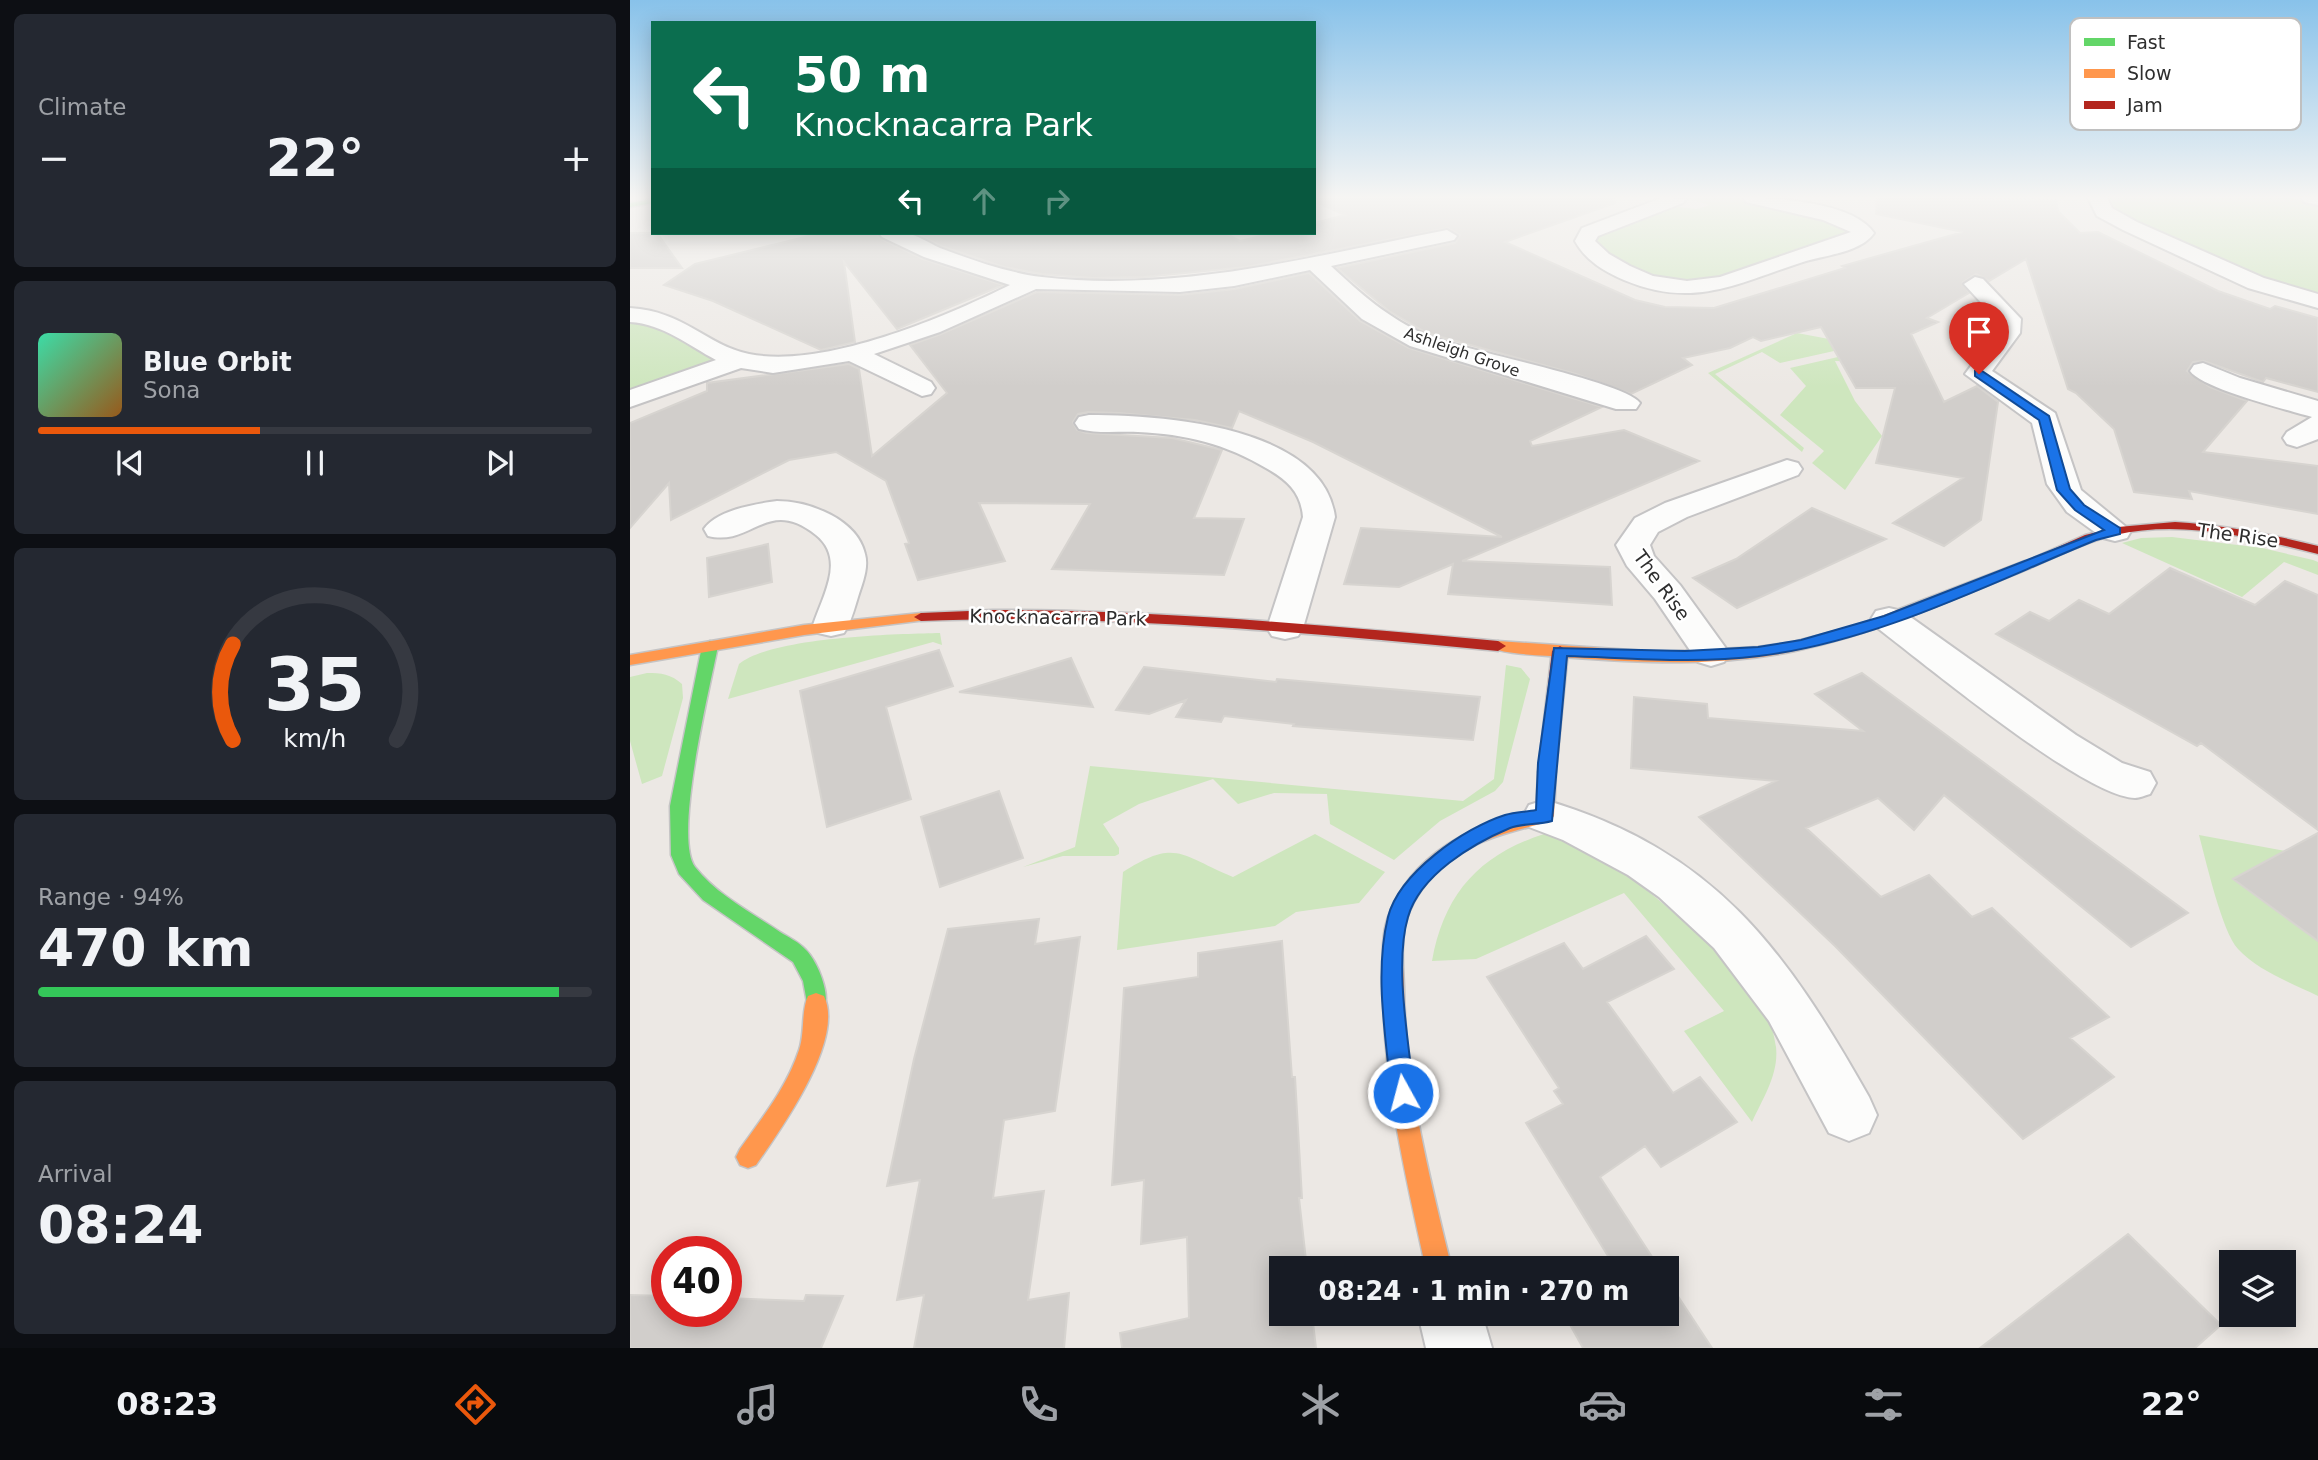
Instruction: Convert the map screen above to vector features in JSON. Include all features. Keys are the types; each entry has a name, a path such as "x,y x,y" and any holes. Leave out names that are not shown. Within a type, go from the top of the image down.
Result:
{"street":[{"path":"959,261 1033,282 1180,285 1335,261"},
{"path":"1605,261 1645,281 1673,288 1702,289 1790,261"},
{"path":"2207,261 2256,283 2318,301"},
{"name":"Ashleigh Grove","path":"1317,265 1370,313 1398,330 1488,364 1584,387 1626,403"},
{"path":"630,399 740,360 786,363 850,352 938,326 1033,282"},
{"path":"1975,284 2009,319 2008,333 1979,369 1979,374 2045,419 2064,490 2079,508 2115,531"},
{"path":"630,315 656,317 740,360"},
{"path":"850,352 922,388"},
{"path":"2203,371 2267,396 2318,410"},
{"path":"1089,422 1169,425 1215,433 1266,455 1308,484 1318,504 1319,517 1285,628"},
{"name":"The Rise","path":"1787,469 1676,510 1646,526 1633,545 1639,559 1668,593 1711,654 1758,652 1802,644 1889,619 2091,537 2115,531 2163,526 2216,530 2253,534 2318,550"},
{"path":"720,529 764,510 797,509 822,523 845,543 850,559 831,625"},
{"name":"Knocknacarra Park","path":"630,660 831,625 917,617 1058,614 1285,628 1560,651 1711,654"},
{"path":"1889,619 2061,745 2107,773 2135,783"},
{"path":"710,646 679,806 678,829 685,867 702,887 729,909 801,957 813,983 818,1005 816,1035 805,1071 748,1157"},
{"path":"1545,816 1547,763 1560,651"},
{"path":"1436,1256 1403,1093 1394,1021 1392,978 1398,916 1417,883 1453,850 1508,821 1545,816 1576,827 1626,852 1709,914 1776,989 1849,1115"},
{"path":"1453,1326 1459,1348"}],"green space":[{"path":"1781,261 1736,275 1690,284 1660,281 1621,262"},
{"path":"2220,261 2318,261 2318,297 2273,285"},
{"path":"630,321 647,322 709,354 711,359 707,364 630,393"},
{"path":"1797,333 1861,345 1780,363 1762,352 1715,374 1804,448 1802,452 1708,373"},
{"path":"1864,351 1926,363 1835,361 1855,401 1882,436 1845,490 1812,463 1824,451 1780,415 1806,386 1790,368"},
{"path":"2172,537 2262,548 2313,560 2318,562 2318,575 2284,562 2242,597 2122,543 2141,538"},
{"path":"940,633 942,645 933,642 728,699 739,664 755,655 778,648 835,639"},
{"path":"1506,665 1521,668 1530,679 1503,782 1495,791 1440,821 1394,860 1330,824 1327,794 1274,793 1238,804 1213,779 1139,804 1103,824 1119,848 1119,854 1115,856 1063,856 1023,867 1075,847 1090,766 1463,801 1494,779"},
{"path":"647,673 674,678 682,684 683,698 662,776 642,784 630,741 630,677"},
{"path":"1315,834 1385,872 1359,903 1296,912 1275,926 1117,950 1123,872 1155,855 1167,853 1189,857 1233,877"},
{"path":"1544,834 1567,840 1597,855 1630,878 1698,934 1751,990 1766,1011 1776,1047 1775,1067 1769,1086 1752,1122 1684,1031 1724,1011 1624,893 1476,959 1432,961 1445,916 1468,880 1501,853"},
{"path":"2199,835 2318,857 2318,996 2265,970 2238,949 2220,912"}],"building":[{"path":"630,261 677,261 682,268 630,268"},
{"path":"708,261 929,261 1003,285 897,329 844,262 855,342 821,350 713,301 664,285 695,264"},
{"path":"986,261 1278,261 1246,267 1144,277 1093,278 1042,274"},
{"path":"1370,261 1547,261 1635,300 1665,307 1714,308 1845,268 1842,266 1860,261 2023,261 1989,281 1976,274 1963,282 1969,293 1927,318 1938,322 1911,334 1944,402 1977,386 1998,402 1981,520 1944,546 1893,523 1963,478 1876,463 1895,388 1856,388 1821,327 1761,341 1753,337 1730,348 1683,358 1692,365 1631,394 1576,374 1427,333 1389,311 1337,268"},
{"path":"2027,261 2157,261 2218,291 2270,309 2275,306 2318,318 2318,392 2266,378 2263,382 2204,361 2193,362 2187,371 2210,387 2247,401 2203,452 2318,466 2318,514 2189,491 2192,499 2134,492 2114,429 2076,393 2068,389"},
{"path":"1309,273 1360,321 1409,348 1602,407 1530,441 1532,446 1624,430 1699,461 1462,561 1610,567 1612,605 1448,594 1453,564 1399,587 1344,584 1361,528 1502,537 1313,442 1239,411 1232,428 1195,420 1119,413 1088,412 1078,414 1073,422 1077,430 1086,433 1172,438 1222,450 1194,518 1244,519 1224,575 1052,569 1090,504 979,503 1005,561 918,580 905,544 909,543 886,481 836,452 789,460 671,520 669,483 630,528 630,423 707,391 707,383 849,364 859,369 872,456 947,393 910,345 1037,292 1180,295 1235,289"},
{"path":"1812,508 1886,539 1737,608 1693,578 1736,559"},
{"path":"768,544 772,582 709,597 707,558"},
{"path":"2170,568 2255,605 2285,581 2318,595 2318,830 2201,743 2197,746 1996,634 2030,612 2049,621 2079,600 2109,614"},
{"path":"939,650 953,686 886,707 911,799 827,827 800,691"},
{"path":"1071,658 1093,707 959,692"},
{"path":"1144,667 1276,682 1277,679 1480,697 1473,740 1293,726 1294,724 1224,716 1221,722 1176,717 1186,700 1149,714 1116,710"},
{"path":"1862,673 2188,913 2131,947 1944,795 1914,830 1878,798 1806,828 1881,897 1929,875 1972,917 1992,908 2109,1017 2070,1038 2114,1077 2023,1139 1835,946 1699,817 1776,781 1631,768 1634,697 1707,704 1708,718 1863,731 1815,694"},
{"path":"999,791 1023,858 940,887 921,817"},
{"path":"2318,833 2318,941 2233,879"},
{"path":"1039,919 1035,944 1080,937 1055,1111 1004,1120 993,1198 1044,1191 1028,1300 1069,1293 1064,1348 914,1348 924,1295 897,1300 920,1180 887,1186 914,1059 948,929"},
{"path":"1646,936 1674,969 1607,1002 1673,1093 1700,1077 1737,1122 1661,1167 1645,1146 1600,1177 1652,1256 1608,1256 1526,1123 1563,1104 1554,1091 1559,1088 1487,977 1564,943 1583,969"},
{"path":"1282,941 1292,1077 1295,1077 1302,1198 1299,1198 1306,1256 1269,1256 1269,1326 1313,1326 1316,1348 1122,1348 1120,1333 1189,1318 1187,1237 1141,1244 1144,1180 1112,1185 1124,988 1198,977 1198,953"},
{"path":"2128,1234 2219,1323 2219,1327 2195,1348 1980,1348"},
{"path":"630,1295 651,1296 651,1327 742,1327 742,1299 804,1301 806,1295 843,1296 821,1348 630,1348"},
{"path":"1679,1298 1712,1348 1583,1348 1571,1326 1679,1326"}],"traffic: fast":[{"path":"710,646 679,806 680,855 686,869 710,895 800,956 813,981 816,1002"}],"traffic: slow":[{"path":"1498,646 1660,657 1725,655 1793,647 1894,618 2025,565"},
{"path":"630,660 804,630 921,617"},
{"path":"1436,1256 1400,1086 1393,1012 1396,923 1408,895 1422,876 1457,846 1500,827 1545,816 1547,772"},
{"path":"748,1157 785,1103 805,1066 815,1025 816,1002"}],"traffic: jam":[{"path":"2025,565 2090,538 2146,527 2204,528 2262,537 2318,550"},
{"path":"921,617 993,614 1138,616 1498,646"},
{"path":"1547,772 1560,651"}],"route":[{"path":"1403,1093 1394,1021 1392,978 1398,916 1417,883 1469,839 1508,821 1545,816 1547,763 1560,651 1685,656 1758,652 1802,644 1889,619 2091,537 2115,531 2079,508 2069,498 2059,481 2048,428 2039,412 1979,374"}]}
